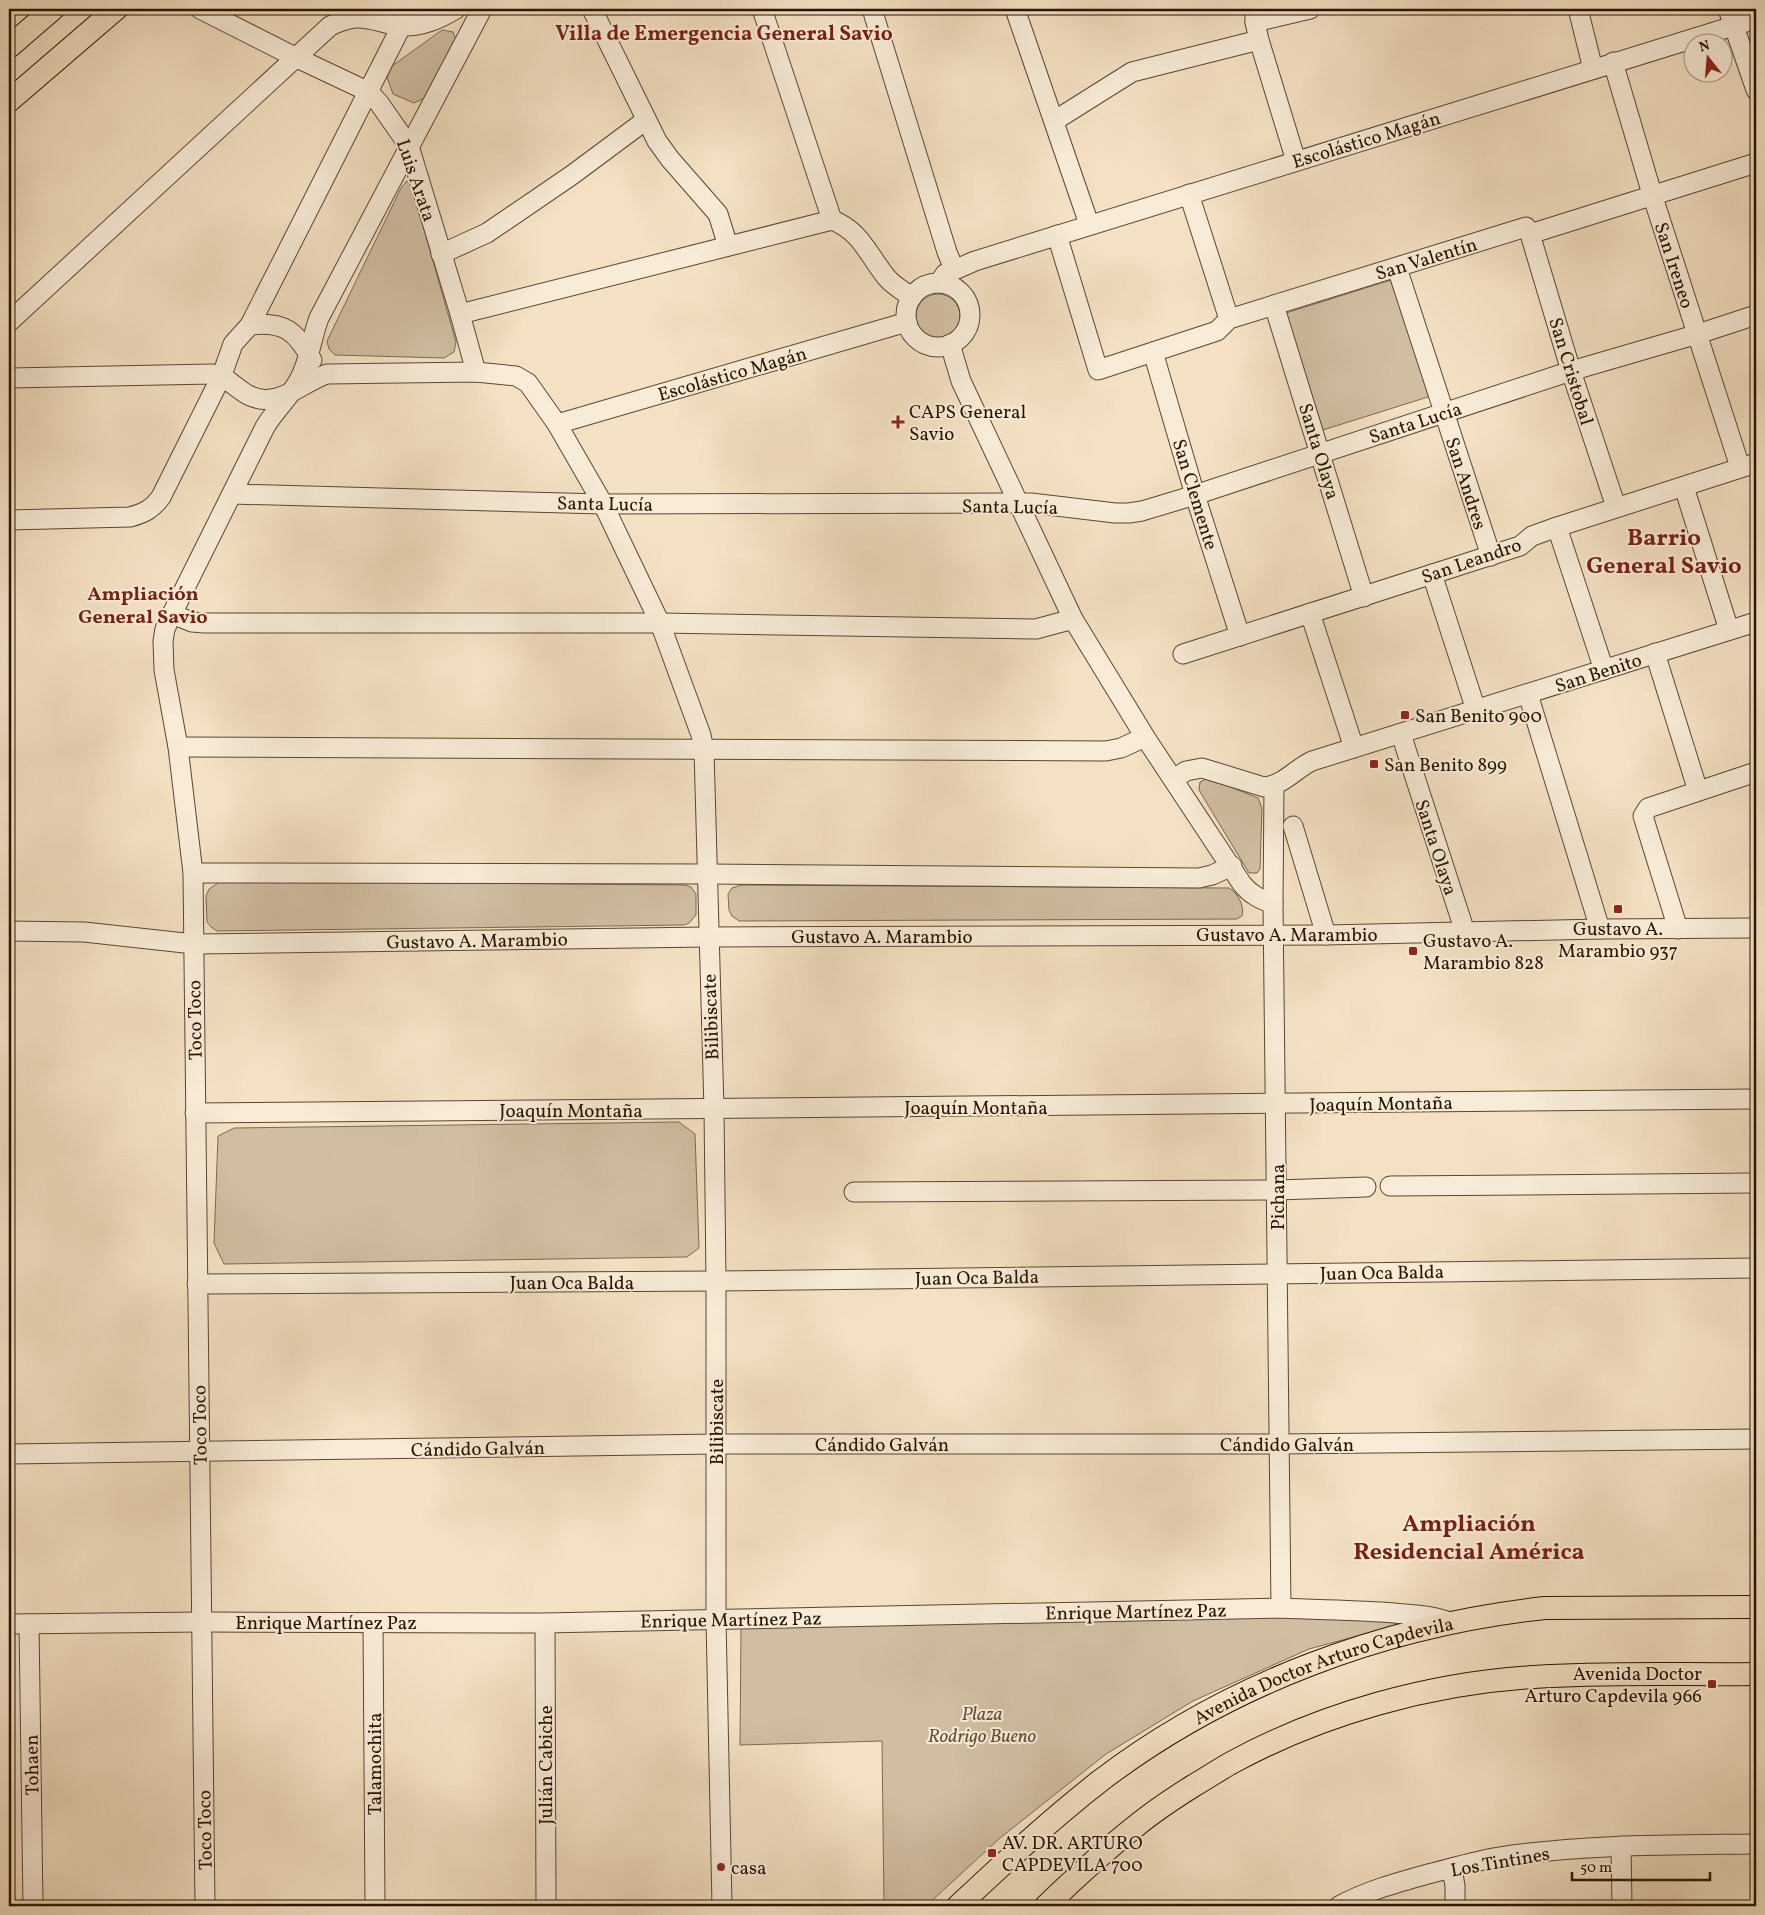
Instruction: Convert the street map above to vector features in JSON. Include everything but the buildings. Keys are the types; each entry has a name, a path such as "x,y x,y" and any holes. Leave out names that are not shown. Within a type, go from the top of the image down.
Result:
{"main road":[{"path":"9,47 53,9"},
{"path":"9,101 116,9"},
{"name":"Avenida Doctor Arturo Capdevila","path":"958,1906 1049,1822 1101,1780 1165,1736 1227,1702 1340,1653 1452,1623 1545,1608 1756,1607"},
{"path":"1046,1906 1075,1878 1137,1825 1179,1795 1233,1762 1287,1736 1344,1715 1394,1699 1442,1688 1534,1677 1756,1674"}],"street":[{"name":"Luis Arata","path":"200,9 294,57 369,92 379,103 409,146 476,372"},
{"path":"9,520 130,517 143,514 152,508 161,497 222,375 233,344 250,325 410,9"},
{"path":"9,322 294,57 330,26 344,20 357,18 402,26 422,24 438,20 456,9"},
{"path":"290,394 298,382 309,355 314,330 319,318 482,9"},
{"path":"592,9 646,120 670,159 718,214 728,246"},
{"path":"762,9 832,220"},
{"path":"872,9 947,252 954,269"},
{"path":"1015,9 1089,224"},
{"path":"1296,161 1259,40 1255,15 1310,9"},
{"path":"1578,9 1593,69"},
{"path":"1730,17 1756,90"},
{"name":"Escolástico Magán","path":"912,297 924,287 939,283 946,274 954,269 975,261 1089,224 1593,69 1730,17 1756,19"},
{"path":"1054,121 1132,72 1259,40"},
{"name":"San Ireneo","path":"1613,62 1652,194 1698,334 1748,465"},
{"path":"441,254 487,233 572,175 646,120"},
{"name":"San Valentín","path":"1057,235 1098,370 1217,331 1229,319 1526,227 1530,234 1652,194 1756,163"},
{"path":"1189,194 1229,319"},
{"path":"460,314 832,220 844,224 853,231 887,278 895,286 912,297 907,307 909,329 915,338 924,344 935,347 950,344 963,336 968,327 970,317 967,286 975,261"},
{"name":"San Cristobal","path":"1530,234 1571,371 1616,507"},
{"name":"San Andres","path":"1397,268 1491,556"},
{"path":"939,283 949,285 958,290 965,297 969,307"},
{"name":"Santa Olaya","path":"1274,305 1364,597"},
{"name":"Santa Lucía","path":"232,494 603,504 1040,504 1129,514 1142,512 1195,495 1571,371 1756,315"},
{"name":"Escolástico Magán","path":"557,424 907,322"},
{"path":"250,325 265,324 285,328 295,334 319,370 327,374"},
{"path":"950,344 961,381 1073,619 1145,737 1248,892 1260,900 1273,904"},
{"name":"San Clemente","path":"1153,352 1195,495 1240,636"},
{"name":"Bilibiscate","path":"327,374 476,372 516,376 528,382 557,424 603,504 660,623 701,735 704,750 714,1109 716,1619 722,1906"},
{"path":"9,378 198,373 222,375 241,391 264,400 276,399 290,394 316,378 327,374"},
{"name":"Toco Toco","path":"205,1906 193,874 178,746 168,695 163,641 165,629 172,614 272,415 290,394"},
{"name":"San Leandro","path":"1184,654 1310,612 1364,597 1491,556 1520,546 1532,536 1557,527 1748,465"},
{"path":"1684,487 1729,630"},
{"path":"1557,527 1604,670"},
{"path":"1432,574 1476,710"},
{"path":"1310,612 1354,748"},
{"path":"172,614 192,622 204,623 660,623 1036,629 1073,619"},
{"name":"San Benito","path":"1274,786 1286,780 1300,767 1312,761 1756,622"},
{"path":"1655,653 1698,791"},
{"path":"1528,694 1600,929"},
{"name":"Santa Olaya","path":"1401,734 1465,932"},
{"path":"178,746 1106,751 1121,748 1145,737"},
{"path":"1174,779 1186,771 1202,768 1264,787 1274,786"},
{"path":"1678,929 1643,816 1648,808 1756,772"},
{"name":"Pichana","path":"1274,786 1273,904 1281,1608"},
{"path":"1293,826 1326,934"},
{"path":"193,874 708,874 1199,878 1212,875 1232,866"},
{"name":"Gustavo A. Marambio","path":"9,931 84,932 194,944 708,937 1326,934 1756,928"},
{"name":"Joaquín Montaña","path":"196,1113 1276,1105 1756,1099"},
{"path":"1390,1186 1756,1183"},
{"path":"854,1192 1277,1190 1366,1187"},
{"name":"Juan Oca Balda","path":"197,1284 716,1281 1756,1268"},
{"name":"Cándido Galván","path":"9,1454 716,1444 1280,1444 1756,1439"},
{"name":"Enrique Martínez Paz","path":"9,1624 202,1622 545,1623 1281,1608 1424,1616 1441,1618 1452,1623"},
{"name":"Talamochita","path":"373,1623 375,1906"},
{"name":"Julián Cabiche","path":"545,1623 546,1906"},
{"name":"Tohaen","path":"29,1624 33,1906"},
{"name":"Los Tintines","path":"1339,1906 1377,1890 1452,1868 1498,1858 1558,1850 1622,1846 1756,1844"},
{"path":"1622,1846 1622,1906"},
{"path":"1452,1868 1454,1906"}],"green space":[{"path":"442,30 453,32 456,40 425,98 414,103 393,94 387,77 392,66"},
{"path":"407,181 412,187 456,342 454,352 444,358 335,355 329,349 327,341 401,188"},
{"path":"1394,279 1431,396 1323,430 1286,313"},
{"path":"934,294 942,294 954,300 960,316 954,332 942,338 934,338 922,332 916,320 916,312 922,300"},
{"path":"1208,778 1258,798 1262,808 1260,869 1257,873 1249,873 1199,790 1200,782"},
{"path":"221,881 685,885 691,887 696,894 696,915 689,923 684,925 217,931 207,922 206,896 209,889"},
{"path":"741,885 1229,888 1240,900 1243,912 1242,916 1237,919 739,921 732,916 729,910 728,894 732,888"},
{"path":"679,1122 695,1134 699,1248 687,1257 224,1264 214,1243 218,1136 234,1128"},
{"name":"Plaza Rodrigo Bueno","path":"1307,1616 1413,1621 1309,1649 1193,1701 1106,1754 1000,1838 926,1906 884,1906 882,1741 740,1745 741,1628"}],"place":[{"name":"CAPS General Savio","path":"898,422"},
{"name":"San Benito 900","path":"1405,715"},
{"name":"San Benito 899","path":"1374,764"},
{"name":"Gustavo A. Marambio 937","path":"1618,909"},
{"name":"Gustavo A. Marambio 828","path":"1413,951"},
{"name":"Avenida Doctor Arturo Capdevila 966","path":"1712,1684"},
{"name":"AV. DR. ARTURO CAPDEVILA 700","path":"992,1853"},
{"name":"casa","path":"721,1867"}],"district":[{"name":"Villa de Emergencia General Savio","path":"724,33"},
{"name":"Barrio General Savio","path":"1664,551"},
{"name":"Ampliación General Savio","path":"143,604"},
{"name":"Ampliación Residencial América","path":"1469,1537"}]}
